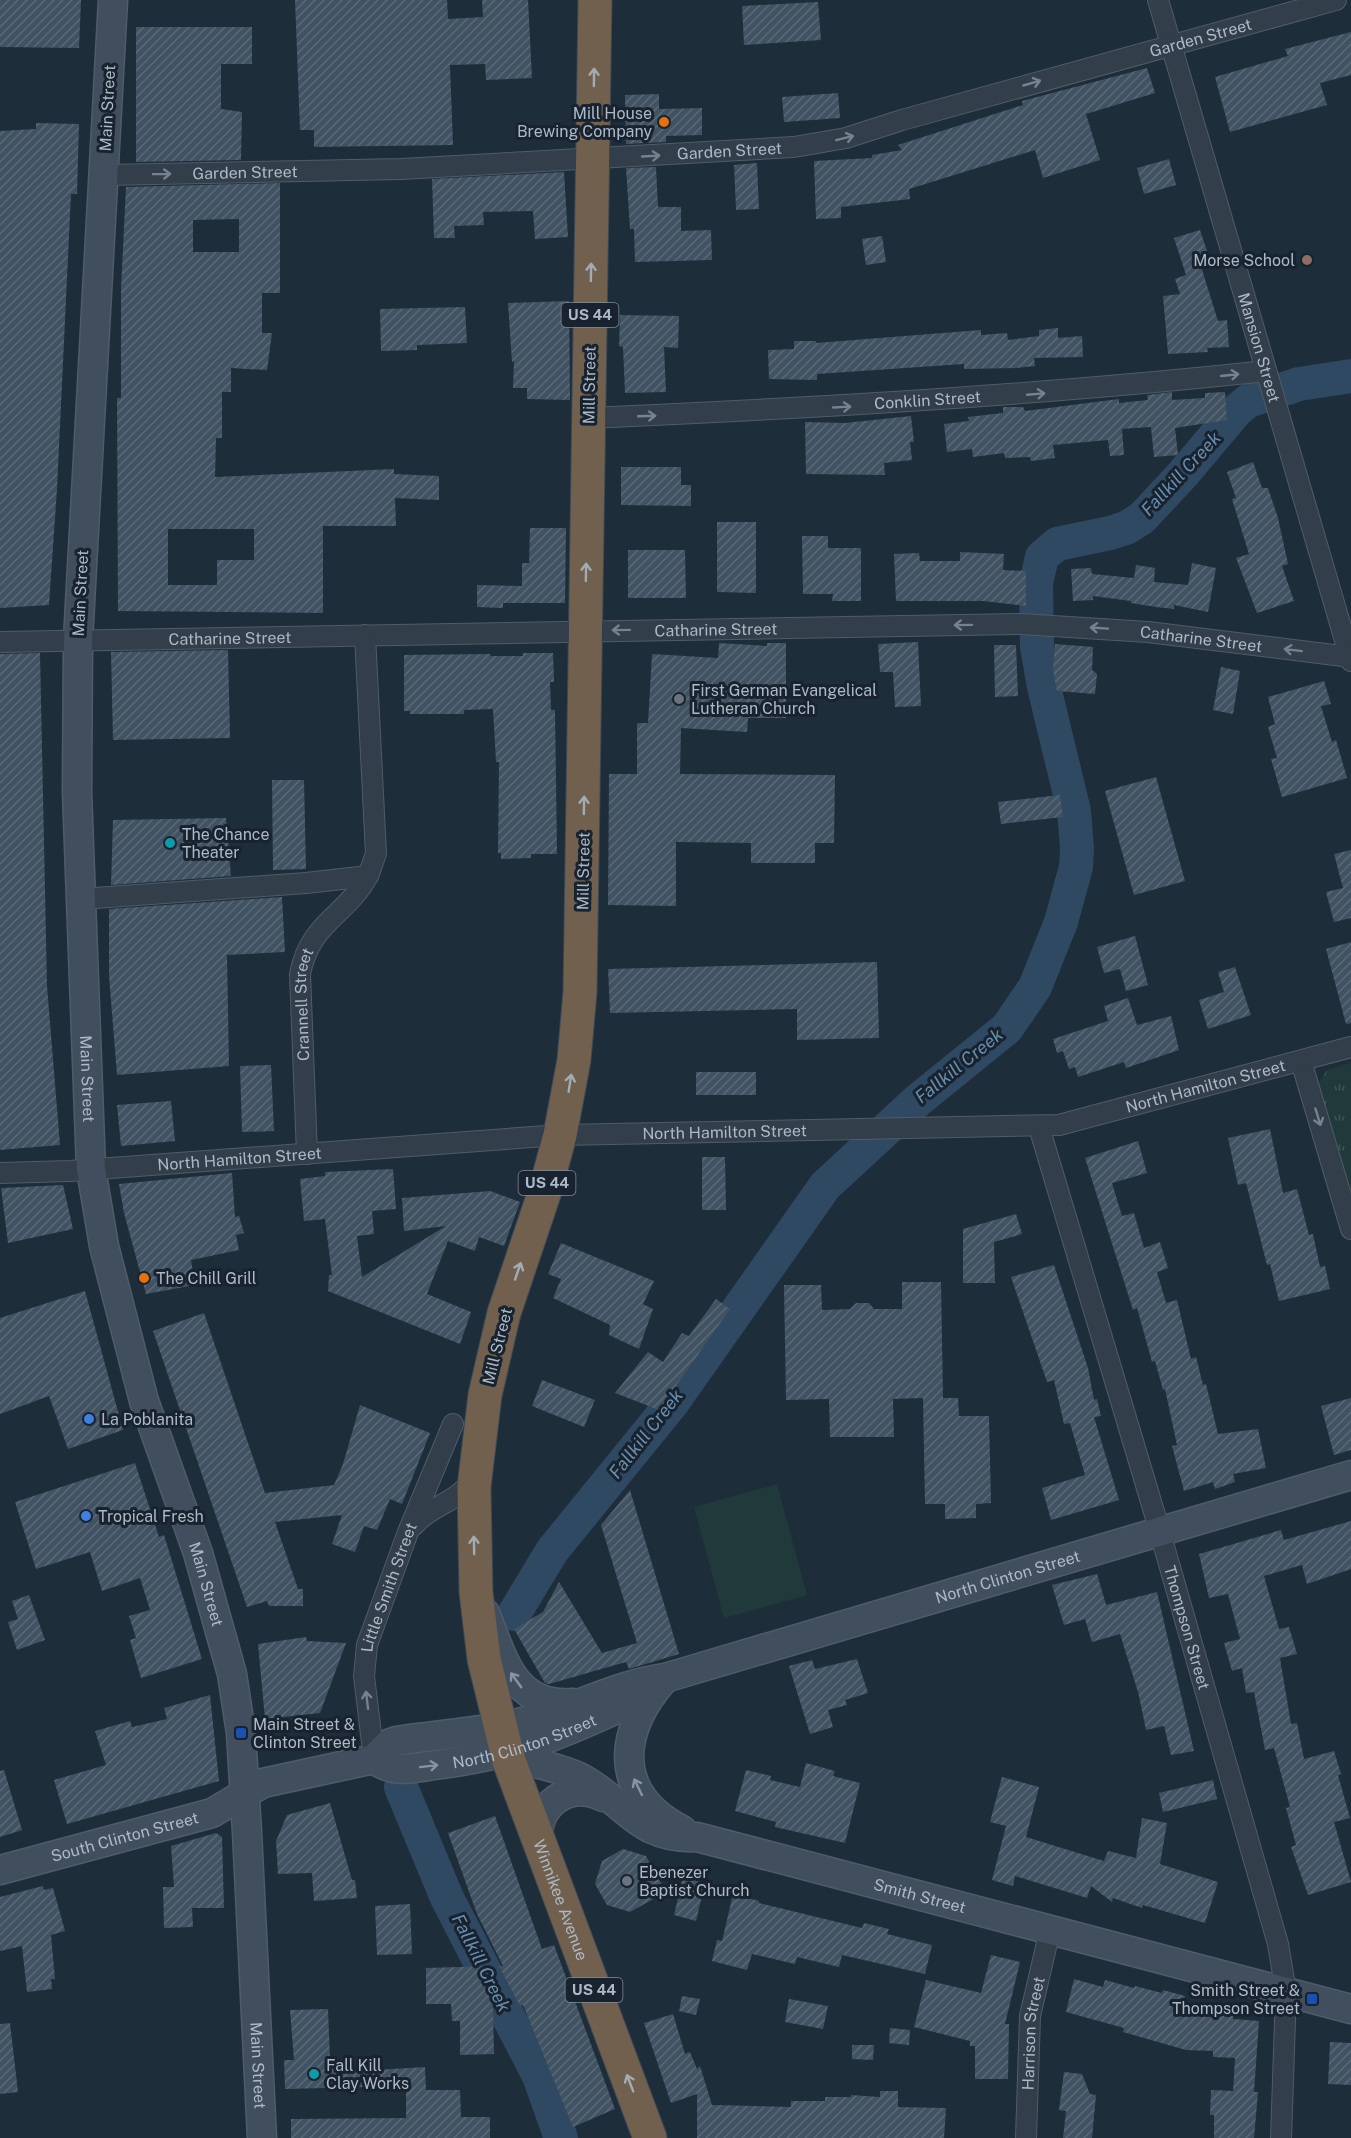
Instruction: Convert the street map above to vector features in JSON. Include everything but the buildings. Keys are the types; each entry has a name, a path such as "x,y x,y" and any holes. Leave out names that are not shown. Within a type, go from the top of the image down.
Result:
{"highway":[{"name":"Mill Street","path":"503,1740 484,1659 476,1592 474,1523 476,1470 481,1419 494,1351 545,1191 560,1135 573,1060 580,992 595,0"},
{"name":"Winnikee Avenue","path":"503,1740 538,1842 650,2138"}],"street":[{"name":"Main Street","path":"113,0 78,640 77,792 91,1169 109,1268 144,1401 198,1553 232,1674 241,1733 245,1794 262,2138"},
{"name":"Mansion Street","path":"1158,0 1351,658"},
{"name":"Garden Street","path":"104,175 273,172 593,160 795,147 846,138 1171,44 1336,0"},
{"name":"Conklin Street","path":"589,418 963,399 1267,375"},
{"name":"Catharine Street","path":"0,642 1021,624 1148,632 1351,658"},
{"name":"Crannell Street","path":"307,1154 300,974 304,954 316,933 368,876 376,854 365,635"},
{"path":"81,899 306,883 368,876"},
{"name":"North Hamilton Street","path":"0,1173 91,1169 560,1135 1038,1127 1059,1125 1351,1047"},
{"path":"1301,1061 1351,1229"},
{"name":"Thompson Street","path":"1038,1127 1159,1531 1278,1944 1286,1992 1281,2138"},
{"name":"Little Smith Street","path":"374,1758 365,1661 371,1632 408,1532 453,1424"},
{"path":"408,1532 427,1511 460,1495 468,1487 476,1470"},
{"name":"North Clinton Street","path":"503,1740 536,1719 639,1682 665,1678 1351,1475"},
{"path":"476,1592 504,1661 518,1684 544,1701 567,1704 587,1701"},
{"path":"665,1678 647,1699 635,1721 629,1747 632,1775 638,1789 652,1809 674,1826 697,1837"},
{"name":"North Clinton Street","path":"245,1794 270,1781 374,1758 388,1744 396,1741 546,1740 624,1706 665,1678"},
{"name":"Smith Street","path":"503,1740 526,1762 573,1775 650,1830 674,1837 697,1837 1351,2009"},
{"path":"538,1842 541,1817 557,1797 575,1790 584,1790 610,1800"},
{"name":"South Clinton Street","path":"0,1870 212,1813 245,1794"},
{"name":"Harrison Street","path":"1026,2138 1030,2016 1050,1929"}],"green space":[{"path":"1351,1063 1351,1194 1318,1084 1327,1070"},
{"path":"777,1484 807,1595 724,1618 694,1507"}],"waterway":[{"name":"Fallkill Creek","path":"514,1614 552,1551 673,1402 825,1186 917,1101 1007,1028 1035,987 1061,922 1076,867 1077,848 1074,811 1044,687 1037,647 1036,583 1042,557 1057,544 1110,533 1126,528 1142,518 1236,411 1248,401 1299,384 1351,376"},
{"name":"Fallkill Creek","path":"401,1787 447,1898 539,2076 561,2138"}],"place":[{"name":"Mill House Brewing Company","path":"664,122"},
{"name":"Morse School","path":"1307,260"},
{"name":"First German Evangelical Lutheran Church","path":"679,699"},
{"name":"The Chance Theater","path":"170,843"},
{"name":"The Chill Grill","path":"144,1278"},
{"name":"La Poblanita","path":"89,1419"},
{"name":"Tropical Fresh","path":"86,1516"},
{"name":"Main Street & Clinton Street","path":"241,1733"},
{"name":"Ebenezer Baptist Church","path":"627,1881"},
{"name":"Smith Street & Thompson Street","path":"1312,1999"},
{"name":"Fall Kill Clay Works","path":"314,2074"}]}
